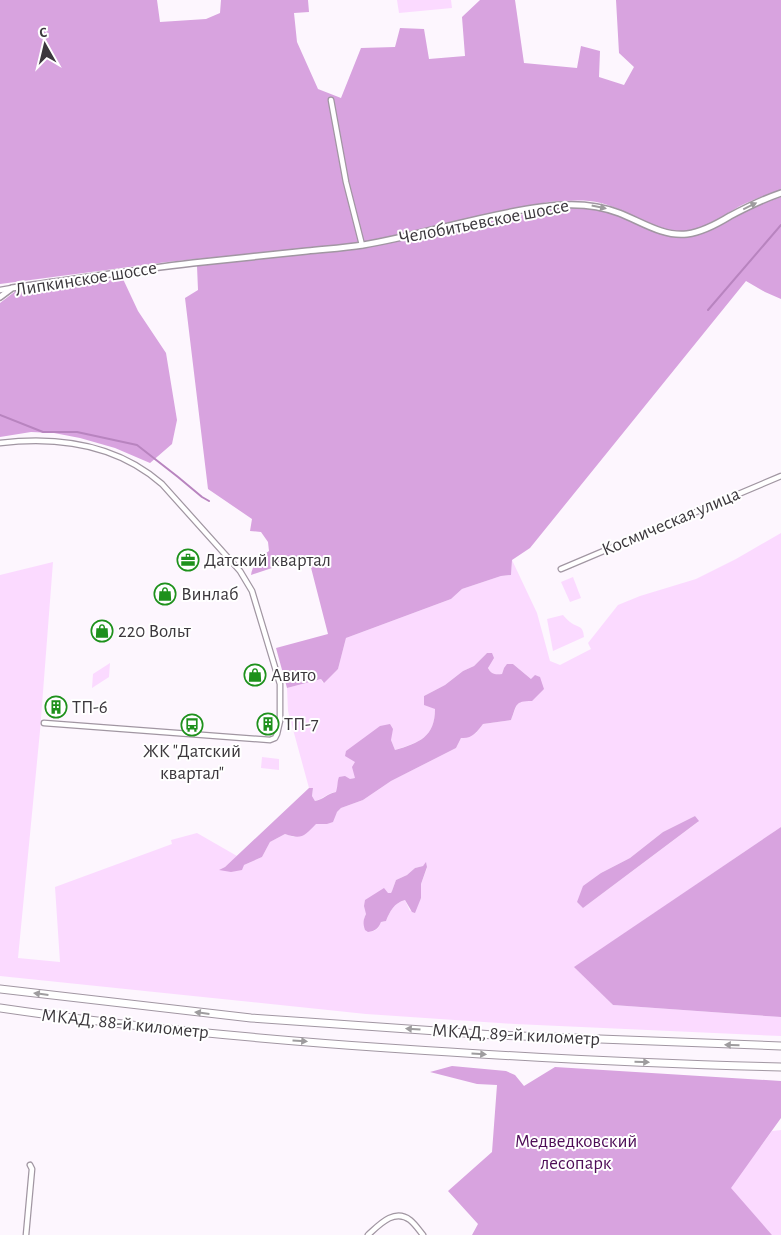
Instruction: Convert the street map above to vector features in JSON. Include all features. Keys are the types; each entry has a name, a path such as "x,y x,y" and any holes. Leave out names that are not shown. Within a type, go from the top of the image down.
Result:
{"highway":[{"name":"МКАД, 88-й километр","path":"0,989 251,1018"},
{"name":"МКАД, 88-й километр","path":"0,1008 146,1027 251,1038"},
{"name":"МКАД, 89-й километр","path":"251,1018 494,1035 781,1046"},
{"name":"МКАД, 89-й километр","path":"251,1038 495,1056 781,1068"}],"street":[{"path":"331,100 346,182 362,245"},
{"name":"Челобитьевское шоссе","path":"174,265 362,245 506,213 565,204 584,204 601,207 664,231 686,235 712,226 750,206 781,193"},
{"name":"Липкинское шоссе","path":"0,297 12,288 174,265"},
{"path":"0,290 12,288"},
{"path":"0,443 46,441 71,442 90,446 128,461 156,479 240,571 252,591 280,684 280,720 277,734 275,738 270,740 44,723"},
{"name":"Космическая улица","path":"561,568 781,476"},
{"path":"26,1235 32,1169 30,1164"},
{"path":"368,1235 382,1221 393,1217 409,1219 423,1235"}],"shaded area":[{"path":"397,0 451,0 452,8 399,13"},
{"path":"781,533 781,827 575,967 613,1005 781,1017 781,1036 515,1024 366,1014 0,976 0,575 53,562 40,731 18,958 60,962 55,887 172,844 171,840 197,833 237,856 220,870 244,865 262,857 270,842 285,834 294,837 316,823 327,824 341,808 363,800 391,781 456,748 461,738 476,733 483,724 511,720 517,704 521,701 531,679 513,664 504,668 502,674 493,674 489,669 487,653 474,666 424,696 435,709 429,733 418,741 395,750 391,740 355,762 355,778 341,785 336,792 315,801 312,796 313,788 309,788 288,711 287,688 321,679 323,683 338,669 346,638 451,599 462,589 501,576 511,575 512,560 537,613 550,661 560,665 591,649 588,643 618,605 640,596 696,579","holes":["695,816 698,822 583,908 577,902 601,873 630,858 663,832","426,863 427,868 421,884 421,898 410,911 405,900 395,905 386,921 381,922 374,931 364,919 366,914 388,893 391,893 396,880"]},
{"path":"573,577 581,598 570,602 561,582"},
{"path":"563,615 570,622 581,628 584,637 553,651 547,619"},
{"path":"110,663 109,677 92,688 93,674"},
{"path":"262,757 279,759 279,770 261,768"},
{"path":"781,1130 781,1235 772,1235 730,1188 772,1131"}],"green space":[{"path":"0,0 157,0 160,22 206,19 220,13 221,0 308,0 309,12 294,13 297,42 318,89 341,98 361,48 395,47 400,28 424,29 429,59 465,56 462,17 480,0 515,0 524,63 577,68 581,46 600,51 599,77 624,85 634,67 619,53 616,0 781,0 781,190 747,203 705,226 683,232 662,228 601,203 581,201 548,202 358,243 167,262 0,284"},
{"path":"781,197 781,299 746,281 530,548 512,560 511,575 501,576 462,589 451,599 346,638 338,669 324,683 321,679 287,688 276,648 328,634 308,556 251,575 257,561 269,551 268,542 261,532 250,531 252,519 208,489 185,298 198,290 197,266 363,248 543,210 579,206 604,210 658,233 676,237 691,236 758,205"},
{"path":"123,279 138,311 166,353 177,420 172,444 150,463 115,448 54,433 31,432 0,437 0,303 17,290"},
{"path":"487,653 492,653 494,658 488,668 492,673 502,674 507,664 513,664 531,679 535,675 540,677 544,689 532,701 519,703 511,720 483,724 471,736 461,738 456,748 391,781 363,800 341,808 333,822 316,824 299,837 285,834 270,842 262,857 244,865 242,870 231,872 219,870 225,867 309,788 313,788 312,796 315,801 336,792 339,777 355,778 352,767 355,762 345,756 346,751 380,726 390,724 393,729 391,740 395,750 411,745 424,737 432,726 435,709 424,705 424,696 474,666"},
{"path":"695,816 699,821 583,908 577,902 583,886 601,873 630,858 663,832"},
{"path":"781,827 781,1017 613,1005 574,967"},
{"path":"426,862 427,867 421,884 421,898 415,913 412,912 405,900 401,901 395,905 386,921 381,922 373,931 368,932 365,930 365,900 384,888 388,893 391,893 396,880 407,875 415,868 423,866"},
{"name":"Медведковский лесопарк","path":"452,1066 506,1071 515,1075 524,1086 555,1067 781,1081 781,1118 731,1188 772,1235 472,1235 478,1224 448,1191 492,1152 497,1085 477,1084 430,1072"}],"waterway":[{"path":"708,310 781,225"},
{"path":"0,415 43,432 77,432 137,445 209,501"}],"place":[{"name":"Датский квартал","path":"188,560"},
{"name":"Винлаб","path":"165,594"},
{"name":"220 Вольт","path":"102,631"},
{"name":"Авито","path":"255,675"},
{"name":"ТП-6","path":"56,707"},
{"name":"ТП-7","path":"268,724"},
{"name":"ЖК \"Датский квартал\"","path":"192,725"}]}
